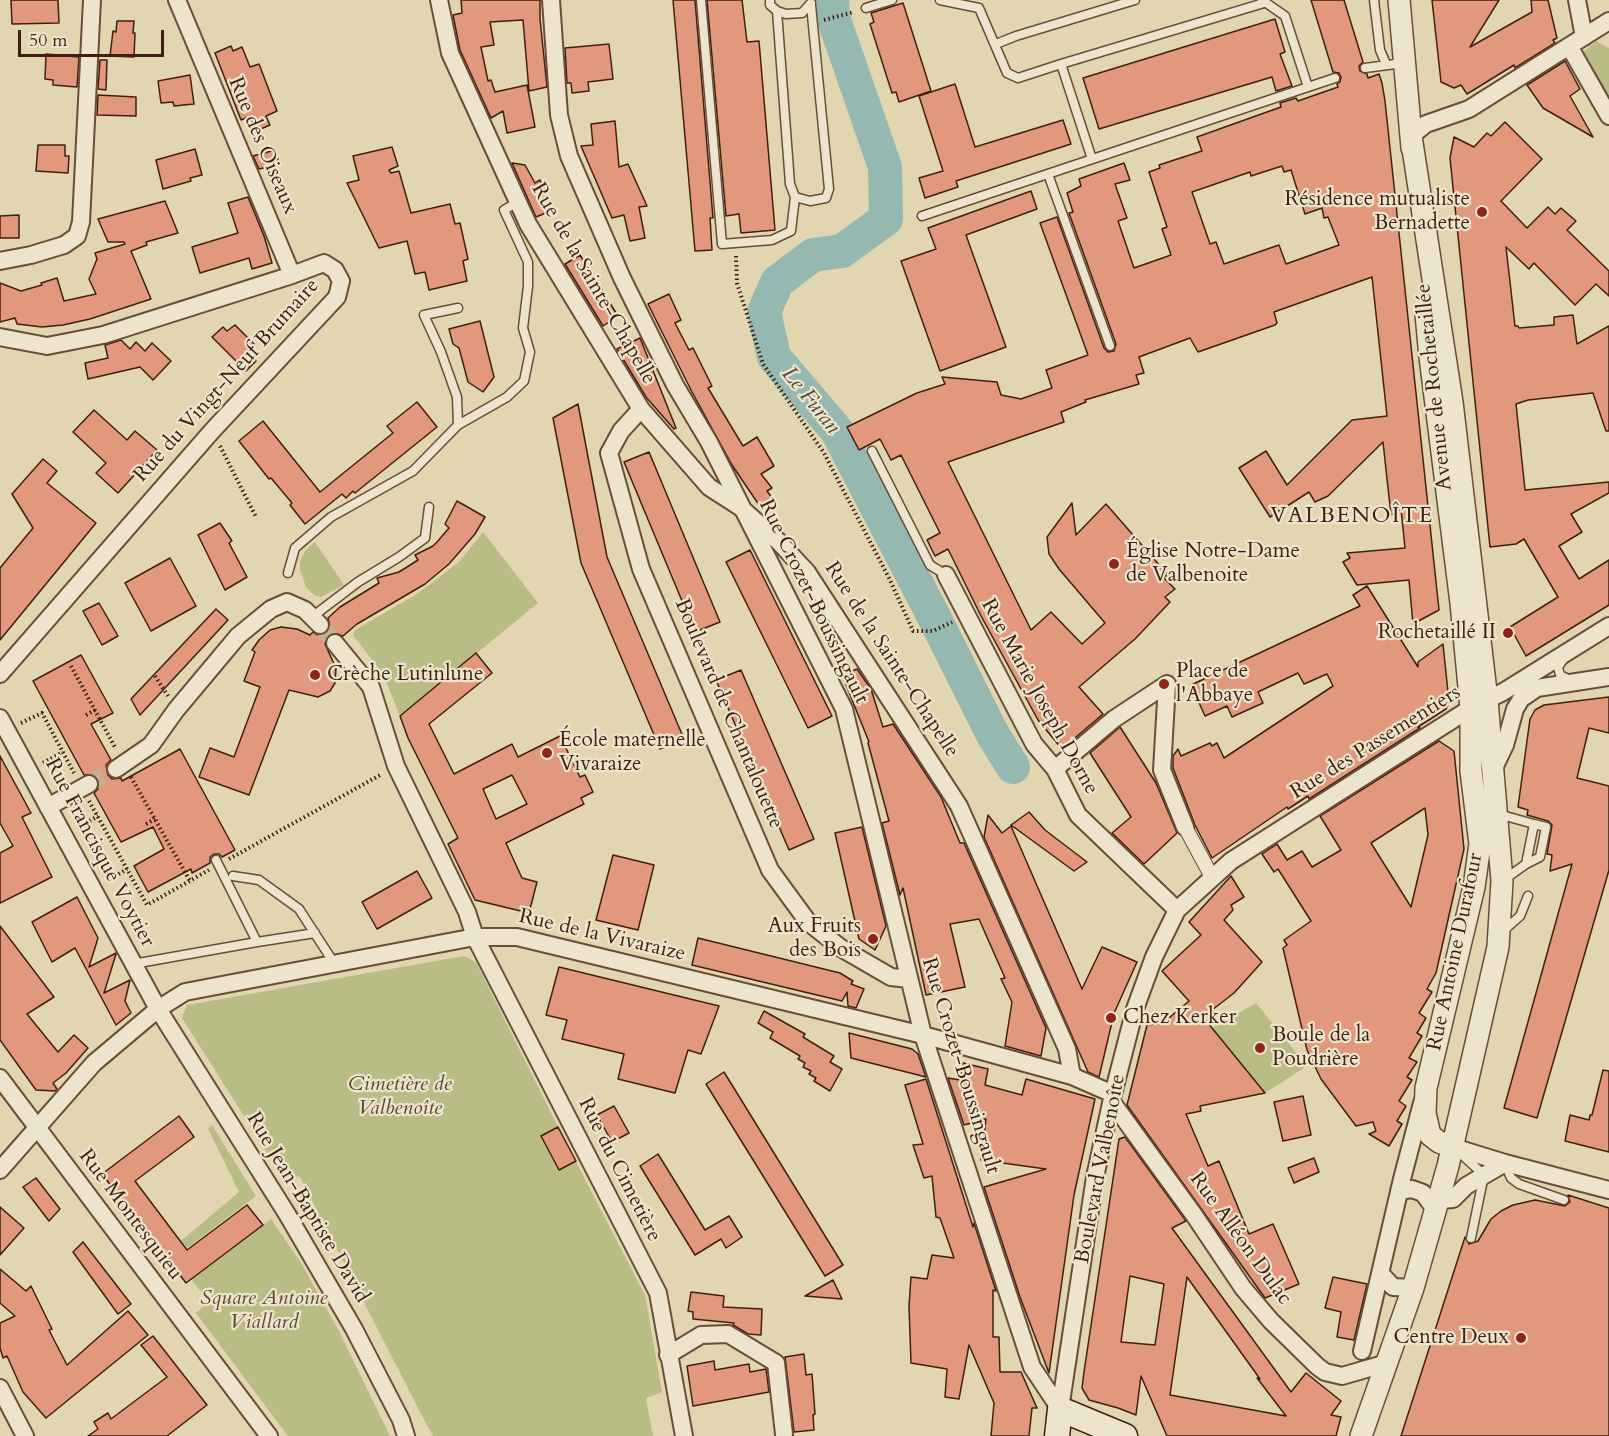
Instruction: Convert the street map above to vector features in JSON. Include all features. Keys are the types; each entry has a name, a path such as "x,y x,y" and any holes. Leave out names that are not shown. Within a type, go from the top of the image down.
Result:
{"main road":[{"name":"Boulevard Valbenoîte","path":"1057,1436 1060,1409"},
{"path":"1060,1409 1125,1436"}],"street":[{"path":"0,261 64,245 77,236 81,222 92,0"},
{"name":"Rue des Oiseaux","path":"177,0 292,275"},
{"name":"Rue de la Sainte-Chapelle","path":"439,0 450,53 528,224 641,410 709,487 740,507 778,541 807,572 959,806 1067,1048 1072,1076"},
{"name":"Rue Crozet-Boussingault","path":"551,0 559,115 570,156 633,299 675,385 709,442 844,709 923,1035 1032,1367 1060,1409"},
{"name":"Avenue de Rochetaillée","path":"1399,0 1395,63 1411,136 1430,357 1461,603 1479,704"},
{"path":"1577,0 1584,37"},
{"path":"1411,136 1426,124 1469,109 1609,21"},
{"path":"1569,46 1609,116"},
{"name":"Rue du Vingt-Neuf Brumaire","path":"0,337 47,346 103,335 324,263 336,270 341,281 337,297 205,440 0,674"},
{"name":"Boulevard de Chantalouette","path":"641,410 621,431 609,453 626,516 641,569 770,870 808,922 841,948 891,977 909,979"},
{"name":"Rue Marie Joseph Dorne","path":"946,575 1034,744 1055,769 1078,815 1177,910"},
{"path":"116,769 151,745 176,710 238,636 271,609 287,602 305,610 316,621"},
{"name":"Rue des Passementiers","path":"1177,910 1231,861 1442,727 1609,626"},
{"name":"Rue du Cimetière","path":"335,643 371,687 396,766 467,912 475,938 658,1293 684,1436"},
{"path":"1494,768 1505,745 1515,710 1521,699 1537,688 1609,677"},
{"path":"1055,769 1114,719 1167,684 1161,770 1185,827 1212,877"},
{"name":"Rue Antoine Durafour","path":"1362,1351 1474,887 1480,844 1471,771 1471,736 1479,704"},
{"name":"Rue Antoine Durafour","path":"1365,1432 1438,1205 1498,947 1502,881 1494,768 1479,704"},
{"name":"Rue Francisque Voytier","path":"4,724 158,1009"},
{"path":"1442,727 1458,729 1471,736 1479,747 1490,841 1502,881"},
{"path":"48,807 86,786"},
{"name":"Boulevard Valbenoîte","path":"1060,1409 1095,1177 1112,1098 1135,1010 1154,957 1177,910"},
{"name":"Rue de la Vivaraize","path":"0,1170 94,1063 158,1009 185,992 475,938 517,937 923,1035 1072,1076 1112,1098"},
{"name":"Rue Jean-Baptiste David","path":"158,1009 321,1271 401,1420 406,1436"},
{"name":"Rue Montesquieu","path":"0,1078 269,1436"},
{"name":"Rue Antoine Durafour","path":"1426,1088 1425,1113 1430,1135 1439,1142 1455,1138"},
{"name":"Rue Alléon Dulac","path":"1112,1098 1243,1288 1271,1321 1317,1366 1325,1372 1342,1376 1387,1363"},
{"path":"1455,1138 1505,1163 1609,1190"},
{"path":"1399,1191 1413,1189 1423,1192 1438,1205 1453,1199 1466,1186 1505,1163"},
{"path":"1381,1274 1393,1287 1413,1288"},
{"path":"668,1355 701,1335 728,1334 776,1363 784,1434"},
{"path":"0,1388 25,1436"}],"lane":[{"path":"701,0 722,244 772,240 791,231 795,197 789,184 777,11"},
{"path":"770,0 770,5 786,14 802,14 811,3"},
{"path":"866,8 892,0"},
{"path":"940,0 979,8 1007,73 1018,78 1263,1 1285,16 1308,87"},
{"path":"996,44 1135,0"},
{"path":"1374,0 1380,50 1395,63"},
{"path":"795,197 810,201 826,198 829,189 811,3"},
{"path":"1365,68 1395,63"},
{"path":"1061,64 1092,159"},
{"path":"922,216 1335,78"},
{"path":"1048,174 1110,346"},
{"path":"288,573 295,548 331,517 412,471 458,425 507,397 524,381 530,352 523,328 528,286 528,262 504,210 518,202"},
{"path":"458,308 424,315 441,352 457,397 458,425"},
{"path":"872,451 930,565 946,575"},
{"path":"316,621 358,582 426,538 429,507"},
{"path":"1573,648 1558,667 1560,675 1573,682"},
{"path":"1497,814 1546,827 1540,857 1502,881"},
{"path":"215,864 257,942"},
{"path":"233,876 259,880 299,909 334,964"},
{"path":"1498,935 1520,916 1528,896"},
{"path":"133,964 315,933"},
{"path":"1455,1138 1484,1175 1471,1238"},
{"path":"1505,1163 1511,1178 1519,1184 1564,1200"}],"path":[{"path":"826,20 852,13"},
{"path":"735,243 737,283 763,364 824,453 890,580 913,631 923,633 948,624"},
{"path":"220,447 256,518"},
{"path":"86,715 95,710"},
{"path":"4,724 42,713 86,786 112,843 147,905 215,864"},
{"path":"53,734 60,730"},
{"path":"236,855 396,766"},
{"path":"146,824 155,819"},
{"path":"112,843 119,839"}],"green space":[{"path":"1596,41 1609,48 1609,102 1580,55"},
{"path":"483,532 538,603 400,716 383,674 353,635 355,630 417,594 459,562"},
{"path":"315,542 344,585 321,597 314,595 306,587 300,570 300,561 305,551"},
{"name":"Cimetière de Valbenoîte","path":"464,956 476,962 645,1295 662,1392 646,1398 653,1436 433,1436 300,1177 280,1173 182,1018 187,1005"},
{"name":"Boule de la Poudrière","path":"1256,1003 1307,1066 1265,1093 1212,1028"},
{"path":"212,1125 256,1196 187,1248 181,1241 239,1192 208,1129"},
{"name":"Square Antoine Viallard","path":"271,1219 301,1263 339,1331 390,1436 288,1436 196,1313 209,1302 191,1279"}],"building":[{"path":"11,0 58,0 59,23 12,24"},
{"path":"461,0 540,0 547,87 529,91 523,20 490,22 494,45 481,47 488,81 491,80 495,92 527,85 535,127 507,133 503,111 491,118 460,50 453,15 462,13"},
{"path":"673,0 695,0 713,218 710,218 712,250 695,251"},
{"path":"707,0 742,0 747,42 759,41 775,230 741,233 739,214 726,216"},
{"path":"1311,0 1344,0 1363,62 1359,66 1360,71 1367,74 1368,78 1379,74 1382,83 1439,610 1413,624 1409,580 1357,585 1343,562 1350,558 1347,553 1405,548 1401,509 1391,515 1383,442 1328,496 1315,502 1309,492 1270,517 1239,468 1266,451 1287,485 1352,420 1387,416 1372,277 1274,312 1277,323 1275,325 1198,352 1190,338 1139,357 1144,373 1136,375 1139,384 1085,400 1086,402 1061,412 1064,422 948,462 1031,630 1051,612 1082,644 1105,623 1049,554 1047,537 1072,503 1076,535 1106,504 1168,575 1163,577 1175,589 1165,597 1170,602 1135,639 1079,687 1103,714 1062,749 1038,720 981,616 948,549 935,556 927,540 940,533 901,455 891,460 880,439 859,450 847,427 917,393 945,384 942,377 997,382 1001,395 1021,399 1052,388 1046,370 1088,355 1040,223 1057,217 1104,348 1108,352 1114,351 1116,344 1069,213 1073,212 1067,193 1081,186 1079,179 1124,163 1130,180 1115,184 1127,218 1118,221 1134,268 1171,255 1162,229 1167,227 1149,172 1160,168 1159,165 1202,151 1197,137 1281,107 1280,103 1296,98 1298,101 1338,87 1337,84 1341,77 1339,73 1333,72","holes":["1282,166 1284,172 1291,170 1305,214 1322,208 1324,218 1328,217 1339,245 1286,264 1279,245 1224,264 1216,242 1210,244 1192,192 1250,172 1251,176"]},
{"path":"1432,0 1499,0 1470,47 1532,12 1531,0 1548,0 1557,38 1553,40 1555,43 1515,68 1514,65 1467,94 1461,85 1454,88 1441,82"},
{"path":"903,3 931,91 899,102 896,92 892,93 870,24 874,22 871,13"},
{"path":"1275,19 1285,52 1280,54 1292,86 1276,91 1272,77 1099,129 1083,78"},
{"path":"117,21 134,21 134,57 110,56 113,31 116,32"},
{"path":"609,44 613,79 588,82 589,91 572,93 571,83 567,83 565,48"},
{"path":"231,46 233,51 242,47 250,67 259,64 277,111 266,116 270,125 256,131 250,116 241,120 215,53"},
{"path":"46,54 79,57 77,87 53,85 53,80 45,79"},
{"path":"100,60 107,60 106,90 98,89"},
{"path":"1565,61 1580,89 1570,96 1593,137 1543,108 1527,85"},
{"path":"190,75 194,104 174,106 173,102 161,103 158,81"},
{"path":"955,84 975,147 1063,120 1071,144 956,181 958,187 925,198 919,178 943,171 919,96"},
{"path":"98,95 136,97 136,116 97,115"},
{"path":"615,121 619,167 628,164 647,206 639,207 645,238 630,241 624,215 612,218 581,146 593,145 591,124"},
{"path":"1505,122 1542,159 1501,201 1527,228 1548,207 1555,214 1561,208 1576,221 1567,230 1609,271 1609,296 1596,284 1575,305 1534,263 1529,269 1506,247 1515,326 1519,328 1554,325 1554,317 1573,315 1577,344 1609,326 1609,431 1606,431 1593,393 1528,400 1516,404 1525,490 1609,482 1609,493 1571,514 1582,532 1559,546 1579,579 1609,560 1609,605 1526,656 1510,627 1558,597 1524,539 1516,544 1490,547 1450,158 1454,137 1474,147 1487,133 1491,136"},
{"path":"38,145 65,145 65,156 69,156 68,173 36,171"},
{"path":"392,147 398,166 389,170 391,173 399,171 411,213 450,204 455,224 460,223 468,259 463,261 467,281 429,290 425,272 415,274 407,241 379,248 347,183 359,180 353,156"},
{"path":"195,149 202,175 190,178 191,181 163,189 156,160"},
{"path":"275,150 279,164 259,169 253,156"},
{"path":"512,163 525,165 535,183 540,180 553,210 536,217"},
{"path":"1031,191 1037,209 966,235 1006,347 940,371 901,261 936,249 928,228"},
{"path":"248,197 272,263 252,269 249,258 200,273 192,247 238,233 228,203"},
{"path":"165,201 178,233 146,242 147,245 131,251 151,299 90,319 63,325 42,327 17,324 15,318 0,322 0,283 21,291 57,278 64,301 96,294 89,279 97,259 95,253 125,244 124,242 108,242 98,219"},
{"path":"19,215 19,238 0,238 0,216"},
{"path":"580,255 618,316 603,326 565,264"},
{"path":"669,294 681,320 675,323 689,350 693,348 712,386 708,388 743,446 757,437 774,466 761,474 772,488 767,491 773,499 761,508 732,465 648,304"},
{"path":"480,321 494,377 483,392 468,382 459,348 453,344 449,329"},
{"path":"235,325 254,344 247,351 256,361 246,371 212,337 223,327 227,331"},
{"path":"640,338 676,428 674,429 646,397 617,349"},
{"path":"121,340 130,349 136,342 145,351 152,343 171,361 153,380 140,367 88,379 85,363 108,358 105,345"},
{"path":"417,402 437,427 355,493 353,491 346,498 342,494 305,524 290,505 292,503 271,478 269,479 239,441 263,421 320,492 393,433 387,426"},
{"path":"578,404 607,557 684,739 660,749 581,563 553,418"},
{"path":"94,410 127,440 135,431 157,450 118,493 96,473 106,463 73,432"},
{"path":"649,452 720,622 695,632 624,462"},
{"path":"43,459 57,471 47,483 96,523 0,640 0,568 33,528 12,494"},
{"path":"457,501 485,517 475,534 449,564 425,584 357,624 343,636 334,633 328,635 325,644 336,668 335,683 330,691 318,697 289,690 249,795 199,777 210,748 234,757 260,687 244,681 255,652 252,650 259,640 270,630 281,627 297,629 310,635 313,632 318,635 327,633 330,627 328,618 340,607 379,583 377,578 399,572 418,560 415,555 437,542 449,528 445,524"},
{"path":"220,523 232,541 229,543 247,577 225,590 198,535"},
{"path":"750,550 832,716 808,728 726,562"},
{"path":"170,558 196,606 151,631 125,583"},
{"path":"1367,586 1418,667 1418,662 1443,644 1449,702 1446,709 1309,799 1308,796 1288,809 1287,807 1212,858 1195,825 1173,768 1173,756 1178,749 1181,756 1210,743 1212,746 1217,743 1224,758 1333,686 1327,674 1304,684 1298,673 1258,692 1263,703 1232,717 1227,706 1205,716 1191,685 1360,606 1353,595"},
{"path":"99,603 118,636 102,645 83,611"},
{"path":"216,609 228,620 140,715 131,699"},
{"path":"476,653 492,673 429,724 454,774 512,744 518,757 560,736 580,777 585,775 593,792 581,798 584,804 506,843 522,878 537,882 529,913 475,900 448,844 458,838 408,738 400,716","holes":["512,775 527,804 496,819 483,789"]},
{"path":"81,655 113,713 91,724 111,760 106,765 108,775 112,779 121,778 122,781 180,749 235,850 222,857 214,854 210,857 210,863 192,873 191,869 148,892 134,866 164,849 153,827 121,842 94,793 98,789 98,779 94,775 84,775 33,681"},
{"path":"857,669 871,689 883,727 893,724 941,797 960,843 964,843 1046,1028 1041,1056 1005,1046 1012,1002 1001,979 1005,978 979,919 950,924 965,987 926,995 903,888 900,895 882,823 889,821 869,742 842,675"},
{"path":"741,670 814,839 789,850 716,680"},
{"path":"1609,697 1609,733 1589,728 1577,778 1609,786 1609,870 1537,1118 1504,1108 1572,864 1550,871 1552,855 1547,854 1552,825 1548,821 1527,815 1528,810 1518,807 1530,719 1535,710 1544,705"},
{"path":"1120,727 1156,783 1177,833 1144,864 1112,833 1131,817 1090,753"},
{"path":"1439,741 1454,751 1464,849 1436,973 1427,989 1432,992 1419,1013 1426,1018 1417,1033 1422,1036 1409,1058 1417,1062 1407,1077 1412,1080 1399,1101 1406,1106 1397,1121 1402,1124 1389,1146 1369,1134 1376,1131 1373,1122 1356,1126 1321,1079 1307,1050 1283,948 1287,945 1284,940 1311,921 1278,869 1274,872 1262,854 1277,844 1287,860 1302,851 1312,867 1341,850 1320,816","holes":["1425,808 1428,835 1411,907 1371,843"]},
{"path":"0,756 31,813 22,817 52,877 0,903 0,853 13,846 0,823"},
{"path":"1029,812 1045,830 1087,862 1074,871 1011,825"},
{"path":"988,815 1002,833 1011,826 1082,989 1102,947 1137,962 1111,1020 1113,1018 1099,1077 1088,1072 984,837"},
{"path":"862,827 886,926 875,950 859,939 835,833"},
{"path":"613,855 654,865 638,930 596,920"},
{"path":"417,871 432,898 377,929 362,902"},
{"path":"1231,876 1244,897 1231,905 1233,910 1224,920 1262,962 1234,993 1203,1017 1265,1093 1200,1106 1201,1111 1186,1114 1208,1166 1219,1161 1249,1234 1273,1224 1299,1284 1265,1298 1127,1105 1147,1025 1163,1023 1189,1001 1162,971 1201,935 1189,922"},
{"path":"77,897 98,938 89,967 116,953 104,993 130,980 125,1001 131,1013 116,1025 75,948 52,962 32,922"},
{"path":"0,926 54,997 27,1014 58,1052 74,1035 88,1048 66,1073 53,1083 57,1089 55,1091 36,1090 0,1040"},
{"path":"698,938 840,973 853,981 851,984 864,989 856,1008 848,1006 847,992 842,1001 692,965"},
{"path":"559,967 719,1006 701,1054 688,1050 675,1093 618,1079 624,1054 562,1039 567,1020 546,1015"},
{"path":"764,1011 805,1034 803,1037 834,1056 830,1062 842,1069 830,1091 814,1081 816,1078 809,1074 811,1071 803,1067 805,1063 798,1059 800,1056 770,1038 773,1032 758,1023"},
{"path":"849,1033 912,1049 918,1054 926,1077 851,1058"},
{"path":"963,1063 988,1069 985,1085 1022,1095 1026,1079 1095,1099 1074,1195 1049,1373 1020,1297 984,1187 1046,1169 981,1160 986,1119 964,1125 948,1078 960,1080"},
{"path":"1603,1070 1609,1071 1609,1152 1565,1141 1570,1115 1589,1120 1592,1115"},
{"path":"724,1072 843,1265 825,1276 706,1084"},
{"path":"926,1079 996,1291 993,1290 993,1337 999,1337 1000,1372 1021,1372 1037,1408 1032,1408 1029,1436 991,1436 994,1403 969,1345 959,1399 945,1397 947,1369 911,1363 909,1306 911,1277 927,1279 932,1255 954,1258 940,1218 936,1217 932,1176 924,1178 913,1145 923,1144 905,1085"},
{"path":"1303,1096 1311,1135 1283,1141 1274,1102"},
{"path":"614,1106 629,1133 612,1142 597,1115"},
{"path":"179,1116 194,1137 135,1181 187,1250 247,1205 263,1225 186,1283 102,1174"},
{"path":"558,1127 576,1161 559,1170 541,1136"},
{"path":"1125,1137 1186,1221 1172,1228 1291,1392 1306,1373 1341,1401 1331,1415 1341,1417 1336,1436 1167,1436 1141,1376 1136,1415 1089,1400 1082,1388 1119,1139","holes":["1130,1276 1164,1284 1155,1345 1121,1342","1187,1277 1260,1379 1257,1378 1286,1416 1170,1395"]},
{"path":"658,1154 705,1230 729,1216 742,1237 726,1248 721,1239 695,1255 640,1166"},
{"path":"1314,1158 1319,1172 1294,1183 1288,1168"},
{"path":"36,1178 60,1209 49,1221 23,1187"},
{"name":"Centre Deux","path":"1568,1195 1609,1208 1609,1436 1401,1436 1465,1237 1469,1244 1478,1241 1491,1219 1513,1205 1535,1200 1565,1206 1570,1202"},
{"path":"0,1207 24,1228 0,1255"},
{"path":"83,1242 131,1304 118,1314 73,1252"},
{"path":"0,1269 26,1291 31,1286 52,1329 49,1330 67,1365 128,1311 148,1335 46,1418 23,1392 7,1356 3,1358 0,1348 0,1323 15,1316 0,1303"},
{"path":"1333,1277 1367,1284 1354,1340 1337,1337 1341,1312 1325,1308"},
{"path":"833,1280 842,1299 805,1296"},
{"path":"691,1292 724,1296 723,1307 762,1309 761,1335 748,1334 733,1325 734,1323 693,1319 693,1312 688,1311"},
{"path":"153,1336 207,1405 167,1436 88,1436 98,1429 94,1422 108,1413 111,1419 167,1377 141,1345"},
{"path":"804,1354 806,1375 812,1374 814,1430 794,1432 785,1357"},
{"path":"714,1361 715,1370 749,1364 750,1372 766,1369 769,1392 693,1406 687,1366"}],"waterway":[{"name":"Le Furan","path":"832,0 833,17 885,167 886,219 842,251 813,255 777,282 764,312 774,357 837,431 992,733 1013,767"}],"tunnel":[{"path":"320,625 335,643"},
{"path":"89,784 116,769"}],"place":[{"name":"Résidence mutualiste Bernadette","path":"1482,212"},
{"name":"Église Notre-Dame de Valbenoite","path":"1114,564"},
{"name":"Rochetaillé II","path":"1508,633"},
{"name":"Crèche Lutinlune","path":"315,675"},
{"name":"Place de l'Abbaye","path":"1164,684"},
{"name":"École maternelle Vivaraize","path":"547,753"},
{"name":"Aux Fruits des Bois","path":"873,939"},
{"name":"Chez Kerker","path":"1111,1018"},
{"name":"Boule de la Poudrière","path":"1260,1048"},
{"name":"Centre Deux","path":"1521,1338"}],"district":[{"name":"VALBENOÎTE","path":"1352,517"}]}
